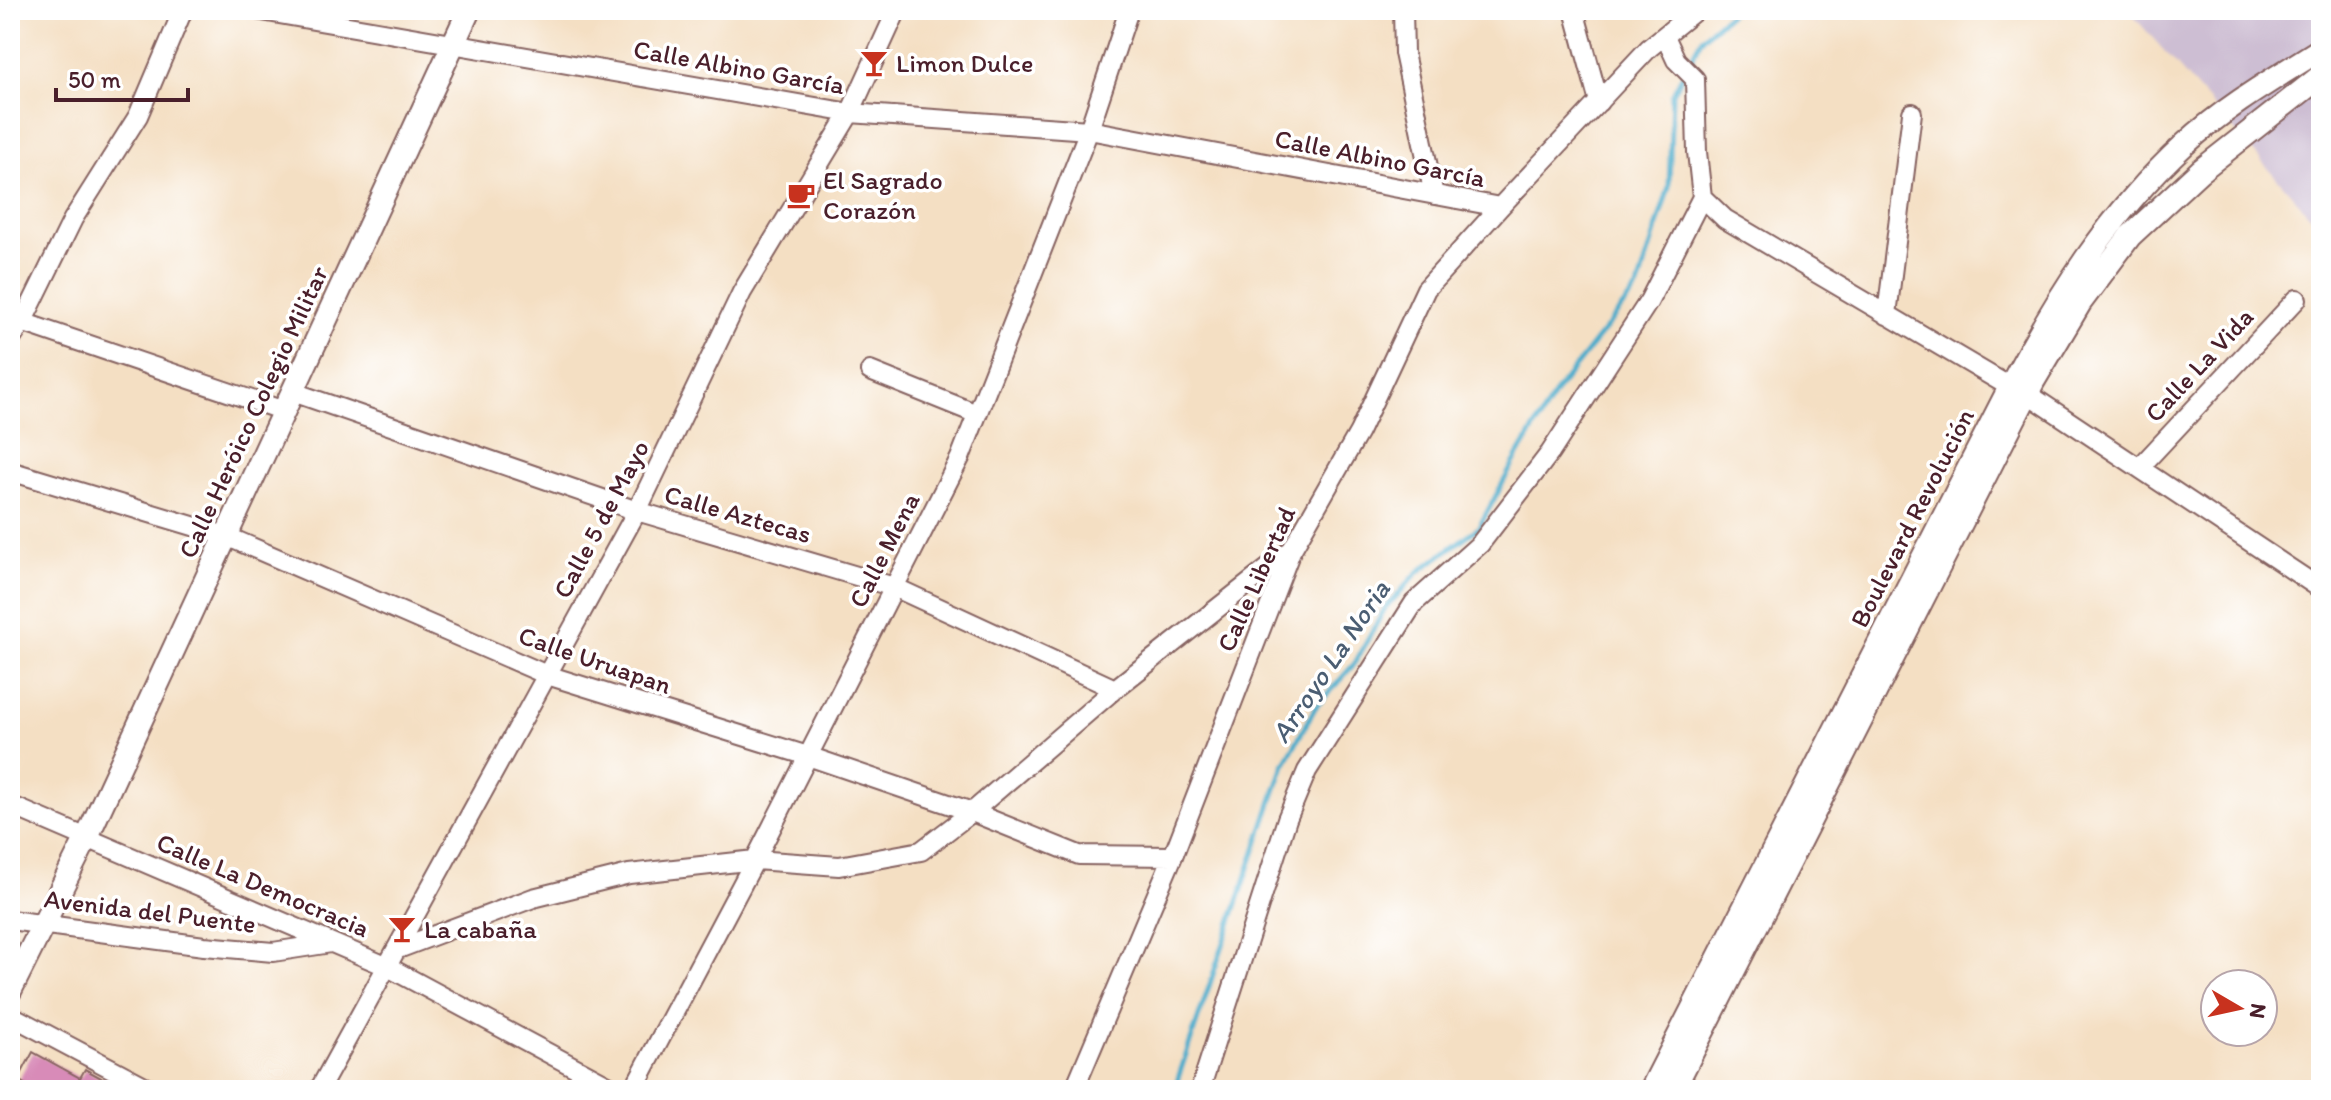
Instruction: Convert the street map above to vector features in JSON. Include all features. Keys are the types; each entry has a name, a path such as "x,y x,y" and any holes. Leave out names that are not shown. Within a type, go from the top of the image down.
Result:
{"main road":[{"name":"Calle Heróico Colegio Militar","path":"10,991 87,837 469,10"},
{"name":"Boulevard Revolución","path":"1651,1090 1854,712 2019,391 2063,290 2113,221 2186,143 2252,92 2321,49"},
{"name":"Boulevard Revolución","path":"2019,391 2033,382 2080,303 2130,236 2200,171 2321,76"},
{"name":"Boulevard Revolución","path":"1673,1090 1854,712"}],"street":[{"path":"10,341 16,320 73,219 138,116 183,10"},
{"name":"Calle Albino García","path":"256,10 850,113 1089,130 1500,207"},
{"name":"Calle 5 de Mayo","path":"319,1090 637,511 742,292 850,113 897,10"},
{"name":"Calle Mena","path":"633,1090 755,860 960,458 1089,130 1129,10"},
{"path":"1403,10 1404,53 1434,195"},
{"path":"1574,10 1599,102"},
{"name":"Calle Libertad","path":"1074,1090 1173,856 1291,551 1359,432 1426,289 1649,48 1696,10"},
{"path":"1200,1090 1283,833 1307,771 1414,603 1480,544 1550,453 1649,301 1702,197 1695,79 1676,60 1665,36"},
{"path":"1887,315 1912,113"},
{"path":"1702,197 1725,219 2019,391 2140,467 2321,589"},
{"name":"Calle La Vida","path":"2140,467 2297,299"},
{"name":"Calle Aztecas","path":"16,320 894,587 1115,689"},
{"path":"870,371 977,414"},
{"name":"Calle Uruapan","path":"10,471 226,536 547,675 808,756 972,812 1079,855 1173,856"},
{"path":"398,949 533,898 629,874 755,860 839,866 921,851 972,812 1115,689 1291,551"},
{"name":"Calle La Democracia","path":"10,805 388,967 617,1090"},
{"name":"Avenida del Puente","path":"10,920 273,952 331,943"},
{"path":"10,1015 152,1090"}],"shaded area":[{"path":"2128,10 2321,10 2321,228"}],"building":[{"path":"33,1052 80,1078 85,1069 123,1090 35,1090 18,1080"}],"waterway":[{"name":"Arroyo La Noria","path":"1174,1090 1284,765 1315,708 1355,663 1384,610 1417,573 1479,527 1557,390 1638,287 1669,187 1672,95 1702,38 1734,10"}],"place":[{"name":"Limon Dulce","path":"874,63"},
{"name":"El Sagrado Corazón","path":"801,195"},
{"name":"La cabaña","path":"402,929"}]}
